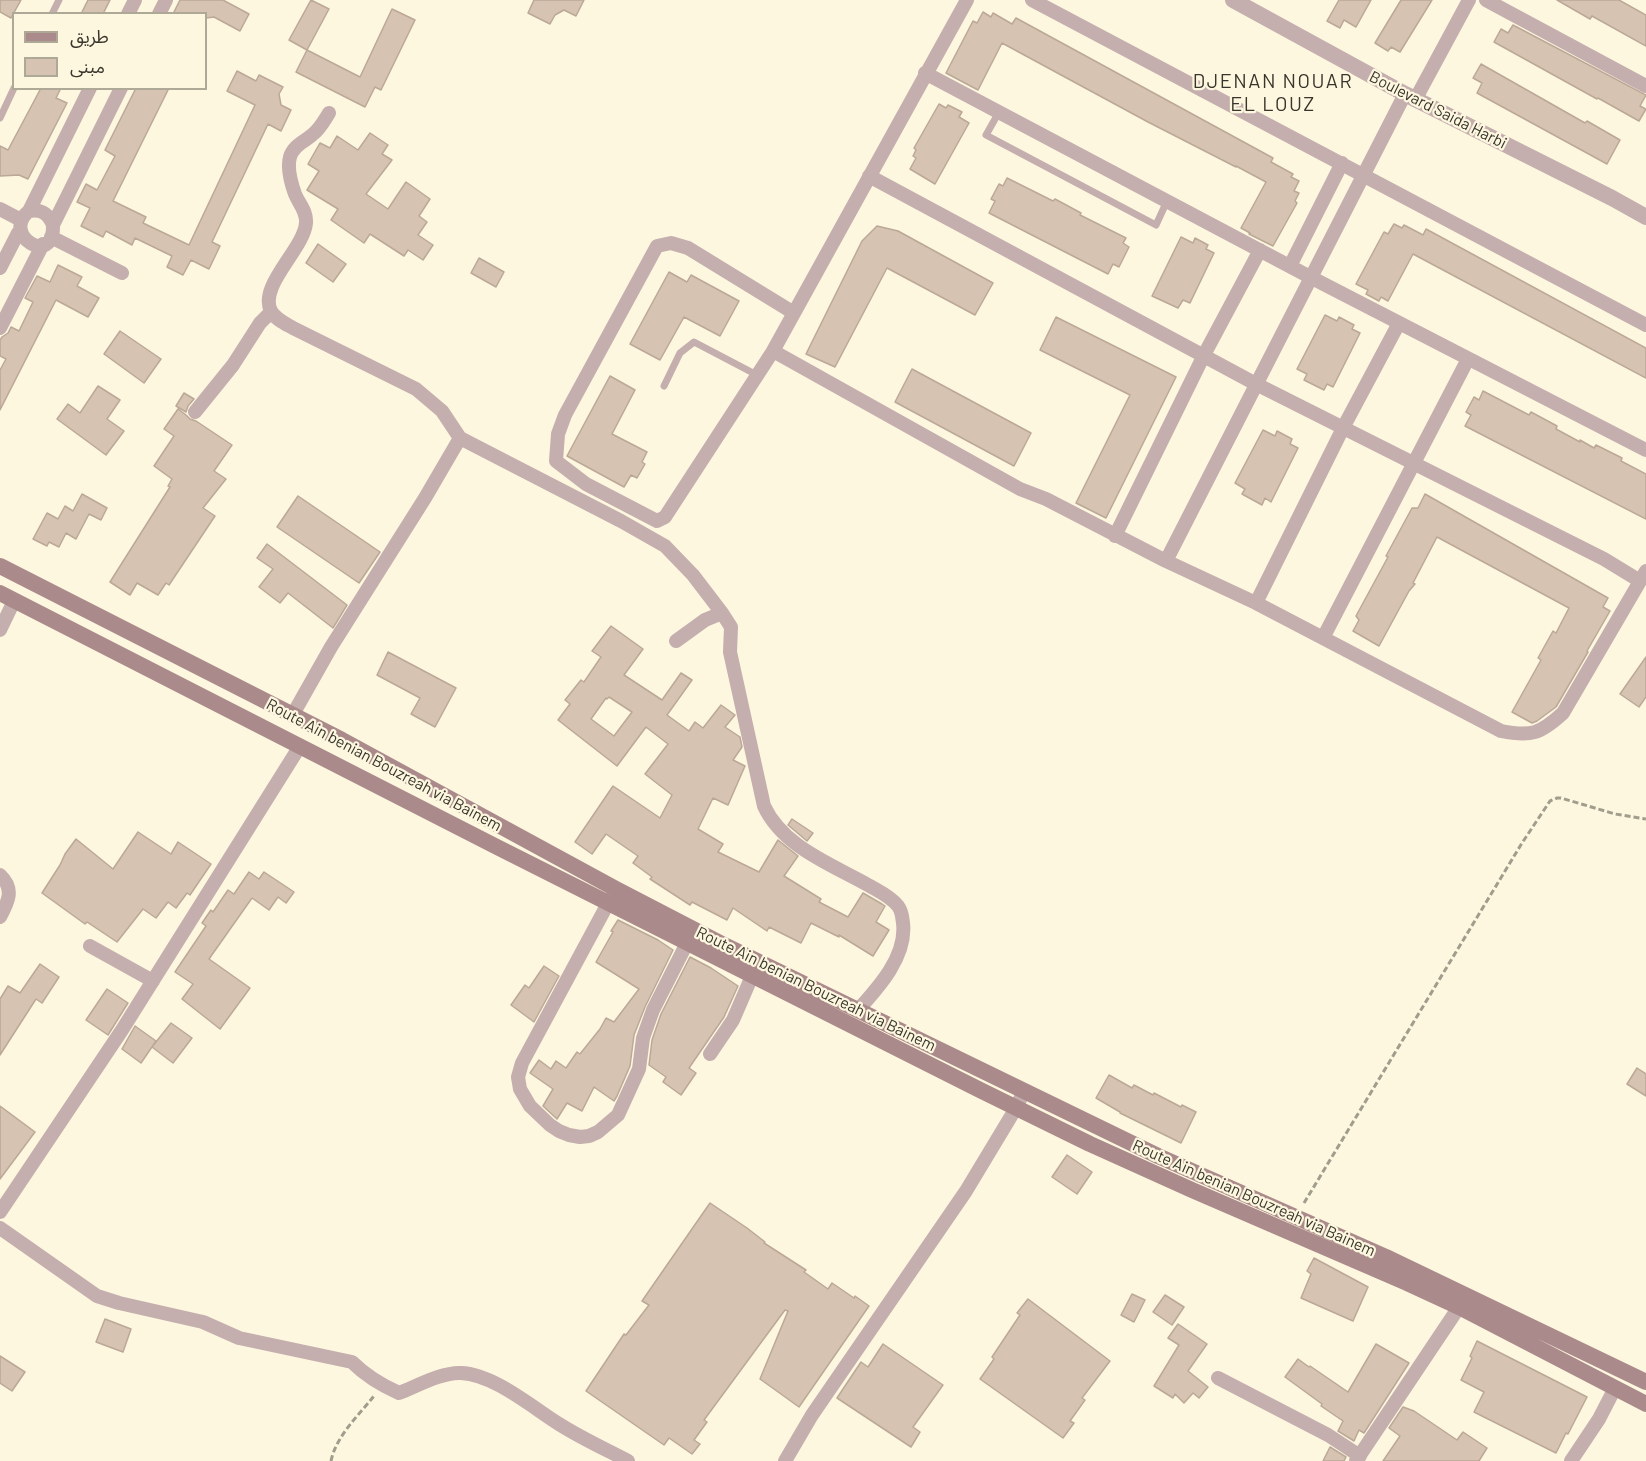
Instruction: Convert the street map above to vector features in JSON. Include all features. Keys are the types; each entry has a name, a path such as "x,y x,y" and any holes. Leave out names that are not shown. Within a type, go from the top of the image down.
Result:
{"main road":[{"name":"Route Ain benian Bouzreah via Bainem","path":"0,566 352,746 612,896 687,943 1090,1144 1340,1252 1459,1307 1646,1404"},
{"name":"Route Ain benian Bouzreah via Bainem","path":"7,597 300,746 612,896 724,945 1158,1156 1386,1257 1646,1382"}],"street":[{"path":"657,521 665,517 773,351 967,0"},
{"path":"1032,0 1646,325"},
{"path":"1166,561 1365,175 1470,0"},
{"path":"1486,0 1646,86"},
{"name":"Boulevard Saida Harbi","path":"1240,2 1410,97 1646,217"},
{"path":"926,73 1312,278 1646,450"},
{"path":"0,268 89,90"},
{"path":"0,327 49,235 120,90"},
{"path":"329,113 323,125 294,149 290,158 289,171 306,221 297,244 271,289 271,312 293,328 416,389 442,411 460,438 621,520 665,546 693,575 731,627 730,652 764,806 769,818 802,849 896,903 902,913 904,928 900,949 878,987 858,1010"},
{"path":"1290,266 1342,163"},
{"path":"773,351 1020,489 1046,499 1115,536 1256,603 1501,731 1519,735 1537,732 1550,725 1563,713 1643,576 1604,559 1256,384 869,176"},
{"path":"0,209 22,221"},
{"path":"22,221 41,211 47,214 49,235"},
{"path":"22,221 25,243 37,246 49,235"},
{"path":"49,235 122,273"},
{"path":"665,546 657,521 586,484 556,461 558,434 565,415 657,246 671,243 688,248 794,313"},
{"path":"1115,536 1204,355 1260,250"},
{"path":"195,412 233,365 260,323 271,312"},
{"path":"1256,603 1343,428 1400,323"},
{"path":"1323,638 1468,359"},
{"path":"292,716 331,647 460,438"},
{"path":"0,630 7,597"},
{"path":"676,641 705,620 722,614"},
{"path":"0,1212 122,1030 300,746"},
{"path":"0,875 5,879 9,892 8,903 0,917"},
{"path":"612,896 522,1063 518,1077 519,1089 530,1106 559,1131 580,1137 589,1136 598,1132 618,1115 639,1069 643,1038 652,1010 687,943"},
{"path":"90,946 153,981"},
{"path":"710,1054 733,1020 752,976"},
{"path":"785,1461 812,1415 966,1191 1024,1091"},
{"path":"0,1228 97,1296 203,1322 240,1338 352,1362 382,1385 399,1392 451,1374 463,1373 480,1377 498,1385 561,1425 628,1461"},
{"path":"1218,1378 1328,1435 1358,1458 1459,1307"},
{"path":"1571,1461 1599,1419 1615,1388"}],"lane":[{"path":"0,117 14,90"},
{"path":"999,112 986,135 1156,225 1167,201"},
{"path":"664,386 680,353 694,342 757,375"}],"path":[{"path":"1295,1217 1522,843 1550,801 1561,798 1615,814 1646,819"},
{"path":"331,1461 336,1446 382,1385"}],"building":[{"path":"0,0 21,0 14,12 12,12 11,18 0,12"},
{"path":"88,0 110,0 104,12 82,12"},
{"path":"180,0 223,0 249,14 240,31 214,17 207,18 207,12 174,12"},
{"path":"311,0 329,9 307,50 289,40"},
{"path":"534,0 584,0 576,16 564,10 555,15 550,24 528,13"},
{"path":"1339,0 1371,0 1356,27 1344,20 1340,28 1327,21"},
{"path":"1401,0 1432,0 1400,52 1391,47 1388,51 1375,43"},
{"path":"1557,0 1619,0 1646,15 1646,46 1592,16 1590,19"},
{"path":"392,9 415,20 381,90 375,87 365,107 296,72 307,50 360,77"},
{"path":"983,12 991,17 993,13 1012,24 1016,18 1273,158 1271,162 1293,174 1291,177 1299,181 1294,191 1299,193 1295,201 1297,203 1273,246 1241,228 1266,182 1236,166 1148,122 1002,43 978,90 946,73 973,21 977,23"},
{"path":"1513,25 1646,95 1640,106 1646,109 1639,121 1494,42 1501,29 1508,33"},
{"path":"1481,64 1585,123 1587,121 1620,140 1607,164 1477,93 1482,83 1473,78"},
{"path":"237,71 256,81 259,75 283,87 279,94 281,105 291,110 281,131 268,124 212,242 220,246 209,269 191,260 183,275 167,267 172,256 135,238 132,245 106,231 103,237 81,226 90,208 77,202 86,184 97,190 115,156 105,150 135,90 168,90 113,201 146,217 143,223 189,245 255,105 227,91"},
{"path":"40,90 60,90 56,98 67,103 28,179 19,175 0,176 0,146 8,150"},
{"path":"939,104 946,108 948,105 962,112 959,117 969,123 935,184 910,169 916,158 913,156 916,150 914,148"},
{"path":"370,133 388,145 382,154 392,160 366,194 388,209 406,182 430,199 419,216 427,222 418,235 433,245 423,260 408,250 404,256 370,234 364,243 331,220 338,209 307,190 319,171 308,164 320,143 330,148 337,136 358,150"},
{"path":"1007,178 1053,201 1055,199 1081,213 1080,215 1126,238 1123,243 1129,247 1119,267 1113,264 1108,274 989,213 995,201 991,199 999,184 1003,186"},
{"path":"1394,224 1402,228 1404,225 1423,235 1426,229 1646,348 1646,378 1413,254 1388,301 1381,297 1379,301 1366,294 1368,290 1356,284 1384,232 1388,234"},
{"path":"877,226 898,231 993,283 975,315 887,268 835,367 806,354 862,241"},
{"path":"1181,237 1193,243 1195,238 1208,245 1206,249 1214,253 1190,303 1183,300 1178,308 1152,296"},
{"path":"318,244 346,264 333,282 306,263"},
{"path":"479,258 504,272 496,287 471,273"},
{"path":"58,265 82,277 77,286 99,298 88,317 56,300 0,410 0,370 6,359 0,356 0,340 11,327 19,331 33,302 25,298 37,276 50,282"},
{"path":"669,272 687,282 691,275 739,301 720,336 684,317 660,360 630,344"},
{"path":"1325,315 1337,321 1339,317 1354,325 1352,329 1360,333 1333,387 1327,384 1324,390 1304,380 1307,374 1297,369"},
{"path":"1056,317 1176,377 1106,518 1076,503 1130,395 1040,350"},
{"path":"120,331 161,359 144,383 104,354"},
{"path":"912,369 1031,433 1014,466 895,402"},
{"path":"610,376 635,390 612,434 647,452 642,462 645,464 637,478 631,475 624,487 567,456"},
{"path":"98,386 120,400 107,419 124,431 106,455 57,419 68,404 80,413"},
{"path":"1483,391 1529,415 1531,412 1580,442 1580,440 1594,448 1596,445 1622,458 1621,461 1646,474 1646,519 1465,426 1471,415 1466,412 1474,397 1479,400"},
{"path":"184,393 194,399 186,412 176,406"},
{"path":"178,409 232,445 214,471 226,479 203,508 215,516 169,585 166,583 158,595 137,583 130,595 110,582 170,487 168,486 172,479 154,466 174,436 164,429"},
{"path":"1263,430 1275,436 1277,431 1292,439 1290,444 1298,448 1271,502 1265,498 1262,505 1242,494 1245,489 1235,483"},
{"path":"82,494 107,508 101,520 89,514 76,539 66,533 59,547 49,542 47,546 33,539 47,513 58,519 65,506 73,511"},
{"path":"1425,494 1608,598 1603,607 1610,611 1588,652 1556,707 1537,721 1532,723 1512,712 1541,660 1538,658 1553,631 1556,633 1569,608 1437,537 1413,583 1415,584 1379,646 1353,631 1359,620 1356,616 1388,557 1386,556 1412,508 1418,508"},
{"path":"298,496 380,552 359,583 277,527"},
{"path":"267,544 347,605 333,628 288,593 280,603 259,587 273,569 257,558"},
{"path":"611,626 643,649 624,675 662,700 681,673 692,680 667,715 689,731 695,722 703,728 721,705 735,715 725,727 740,737 742,747 733,760 745,766 728,805 713,798 698,829 723,844 718,852 759,872 778,840 798,856 784,876 821,899 819,902 848,917 863,893 885,906 876,922 889,930 873,956 839,935 839,937 811,923 801,943 769,927 767,931 733,908 727,920 692,902 690,905 650,879 652,877 633,863 638,856 606,834 592,854 575,842 613,786 660,818 672,795 645,774 668,744 646,727 617,766 558,720 570,704 565,700 581,680 584,682 601,657 592,651","holes":["609,697 632,712 614,736 591,719"]},
{"path":"388,652 456,688 435,727 411,714 420,698 377,675"},
{"path":"1646,657 1646,697 1639,707 1620,694"},
{"path":"792,819 813,833 807,841 788,825"},
{"path":"138,832 171,854 178,842 211,864 190,895 187,893 176,908 168,902 156,918 143,909 117,942 87,922 85,924 42,893 76,839 113,869"},
{"path":"249,872 259,879 264,872 294,892 286,903 278,897 269,910 252,898 209,959 250,988 220,1029 182,999 193,984 175,972 206,926 202,923 211,910 213,912 228,890 234,894"},
{"path":"618,920 673,950 634,1035 630,1066 614,1101 594,1087 582,1111 567,1103 557,1119 543,1106 553,1089 530,1073 539,1060 551,1069 556,1061 566,1068 577,1052 580,1054 600,1029 606,1018 614,1022 639,989 596,962"},
{"path":"690,957 738,986 724,1017 689,1068 696,1073 681,1095 663,1082 666,1077 649,1065 652,1040 661,1014"},
{"path":"40,964 59,977 42,1003 36,999 0,1055 0,999 8,986 20,993"},
{"path":"544,966 559,976 534,1022 511,1005 525,985 529,988"},
{"path":"107,989 128,1003 108,1035 86,1020"},
{"path":"171,1023 192,1038 173,1063 152,1047"},
{"path":"135,1026 156,1041 141,1063 122,1049"},
{"path":"1637,1068 1646,1074 1646,1096 1627,1084"},
{"path":"1109,1075 1132,1088 1134,1085 1196,1112 1181,1143 1120,1113 1096,1098"},
{"path":"0,1106 35,1132 0,1179"},
{"path":"1067,1155 1092,1172 1077,1194 1052,1177"},
{"path":"710,1203 747,1228 764,1243 806,1270 804,1272 828,1289 832,1283 869,1306 799,1407 760,1379 788,1311 785,1310 704,1420 707,1422 694,1440 700,1444 692,1454 669,1438 664,1445 586,1391 624,1334 626,1335 649,1305 642,1301"},
{"path":"1314,1258 1368,1287 1353,1321 1301,1298 1311,1274 1307,1271"},
{"path":"1132,1294 1145,1300 1134,1322 1121,1315"},
{"path":"1165,1295 1184,1307 1172,1325 1153,1312"},
{"path":"1028,1299 1110,1361 1082,1398 1085,1400 1070,1421 1074,1423 1063,1438 980,1379 1020,1315 1017,1313"},
{"path":"105,1319 131,1329 123,1352 96,1342"},
{"path":"1178,1324 1207,1344 1188,1371 1208,1387 1199,1398 1193,1393 1184,1403 1175,1394 1173,1398 1154,1386 1179,1345 1168,1338"},
{"path":"1477,1341 1587,1397 1556,1453 1474,1412 1484,1392 1461,1380 1472,1358 1470,1356"},
{"path":"883,1344 943,1385 913,1427 920,1432 911,1447 837,1398 861,1362 868,1367"},
{"path":"1376,1344 1409,1363 1364,1433 1359,1430 1354,1441 1338,1431 1343,1421 1285,1377 1298,1359 1348,1392"},
{"path":"0,1356 25,1372 12,1391 0,1383"},
{"path":"1403,1407 1414,1411 1457,1440 1463,1432 1487,1448 1479,1461 1383,1461 1400,1436 1389,1428"},
{"path":"1330,1447 1346,1457 1344,1461 1323,1461"}],"district":[{"name":"DJENAN NOUAR EL LOUZ","path":"1273,92"}]}
